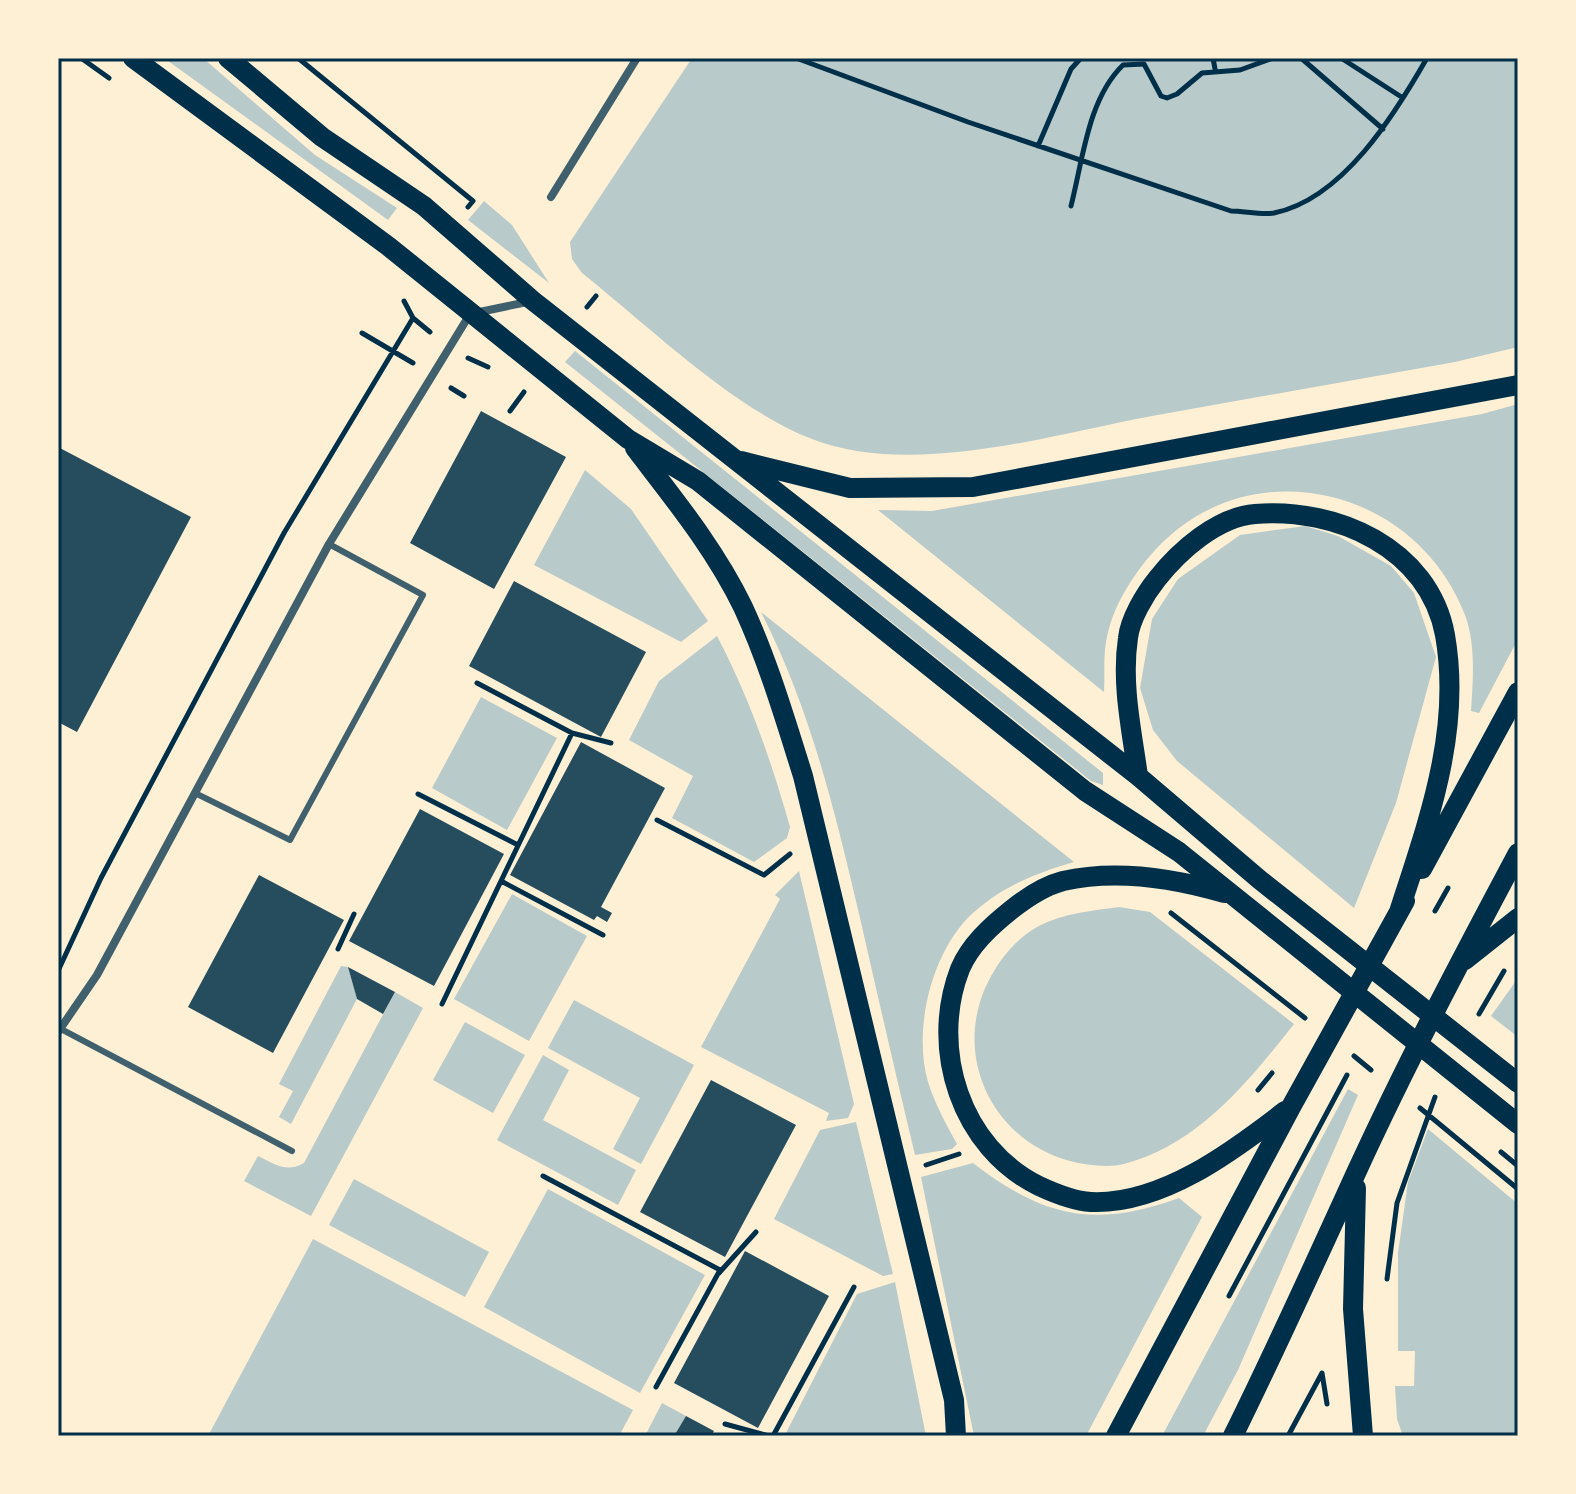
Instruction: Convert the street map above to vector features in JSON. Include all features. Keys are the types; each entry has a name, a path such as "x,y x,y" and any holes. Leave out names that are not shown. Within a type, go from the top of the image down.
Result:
{"main road":[{"path":"133,58 388,246 628,439 698,481 1085,791 1179,852 1518,1124"},
{"path":"228,58 322,137 424,206 532,300 1138,776 1337,941 1518,1083"},
{"path":"730,458 850,488 973,487 1518,385"},
{"path":"628,439 705,540 742,606 773,680 803,776 954,1400 956,1436"},
{"path":"1138,776 1126,694 1128,636 1147,592 1174,557 1214,529 1253,514 1321,517 1361,531 1397,553 1426,583 1445,633 1450,700 1443,767 1399,912"},
{"path":"1116,1436 1291,1107 1518,692"},
{"path":"1233,1436 1458,965 1518,853"},
{"path":"1231,896 1190,883 1106,875 1061,882 1026,898 988,928 961,967 949,1008 950,1051 963,1109 981,1140 1012,1173 1052,1192 1091,1202 1141,1195 1204,1167 1291,1107"},
{"path":"1458,965 1518,918"},
{"path":"1357,1172 1353,1309 1363,1436"}],"street":[{"path":"551,197 637,58"},
{"path":"59,1030 79,1006 110,952 329,544 470,314 532,300"}],"lane":[{"path":"195,793 290,840 379,677 423,595 329,544"},
{"path":"59,1030 292,1151"}],"path":[{"path":"298,58 473,201"},
{"path":"796,58 1038,146 1231,211 1274,213 1318,195 1383,129 1427,58"},
{"path":"1038,146 1071,69 1081,58"},
{"path":"1213,58 1215,69"},
{"path":"1071,206 1098,101 1109,79 1123,65 1144,64 1161,96 1167,98 1202,73 1215,69 1240,70 1273,58"},
{"path":"1301,58 1383,129"},
{"path":"1341,58 1403,98"},
{"path":"400,292 413,318 429,331"},
{"path":"58,971 101,878 284,533 413,318"},
{"path":"477,683 572,733 611,743"},
{"path":"442,1004 572,733"},
{"path":"418,794 518,845"},
{"path":"657,820 764,875 800,846"},
{"path":"501,881 603,935"},
{"path":"1429,923 1451,882"},
{"path":"1158,909 1172,914 1300,1014 1312,1020 1305,1031"},
{"path":"338,949 354,914"},
{"path":"1477,1017 1496,980 1511,963"},
{"path":"1228,1297 1362,1048"},
{"path":"1348,1052 1372,1071"},
{"path":"1252,1095 1279,1065"},
{"path":"1386,1289 1397,1203 1438,1091"},
{"path":"1409,1099 1518,1189"},
{"path":"918,1167 958,1155"},
{"path":"543,1176 720,1270 656,1387"},
{"path":"716,1277 756,1232"},
{"path":"725,1424 771,1436 854,1287"},
{"path":"1288,1436 1322,1373 1328,1413"}],"shaded area":[{"path":"164,58 203,58 315,155 397,208 388,220"},
{"path":"692,58 1518,58 1518,347 1455,362 981,449 893,455 851,450 812,439 752,408 722,387 582,273 572,259 570,242"},
{"path":"484,201 512,225 549,283 468,220"},
{"path":"575,351 1103,773 1103,785 1091,781 565,362"},
{"path":"1518,404 1518,639 1479,713 1471,711 1473,663 1468,626 1441,570 1407,535 1367,509 1323,495 1276,492 1230,501 1187,522 1149,557 1118,605 1106,644 1104,692 878,510 932,511 1482,414"},
{"path":"585,470 631,509 708,621 681,642 534,565"},
{"path":"1305,526 1338,536 1391,566 1414,593 1436,657 1396,803 1354,908 1177,761 1153,730 1140,688 1152,619 1178,579 1240,535"},
{"path":"761,612 1074,862 1025,880 980,907 950,942 939,964 925,1012 924,1060 934,1098 957,1144 952,1149 915,1155 831,800 794,686"},
{"path":"717,636 758,729 790,827 787,838 754,862 672,818 693,776 629,740 659,681"},
{"path":"481,697 557,738 507,830 432,788"},
{"path":"799,871 854,1104 848,1118 826,1121 829,1113 701,1047 780,899 775,895"},
{"path":"512,894 587,936 529,1041 454,999"},
{"path":"1119,907 1150,912 1294,1024 1240,1088 1198,1126 1151,1155 1124,1164 1097,1166 1070,1161 1042,1150 1019,1134 1000,1114 986,1090 977,1064 975,1036 978,1008 989,980 1003,957 1022,937 1057,919"},
{"path":"341,966 348,967 357,999 291,1124 279,1117 293,1091 279,1084"},
{"path":"1518,978 1518,1037 1491,1016"},
{"path":"395,992 423,1008 311,1216 244,1181 258,1156 286,1167 304,1163"},
{"path":"574,1000 694,1065 641,1164 613,1149 640,1098 548,1048"},
{"path":"465,1022 525,1055 493,1113 433,1080"},
{"path":"543,1055 569,1070 543,1120 636,1170 618,1205 497,1140"},
{"path":"1348,1089 1358,1095 1238,1370 1203,1436 1162,1436"},
{"path":"856,1122 893,1274 883,1276 774,1219 820,1130"},
{"path":"1428,1129 1518,1204 1518,1436 1403,1436 1397,1419 1395,1386 1414,1386 1415,1351 1398,1351 1398,1253 1408,1182"},
{"path":"973,1163 1023,1196 1070,1212 1095,1215 1121,1213 1179,1198 1202,1217 1086,1436 974,1436 921,1177"},
{"path":"354,1179 489,1252 465,1297 329,1225"},
{"path":"548,1189 705,1275 640,1393 484,1307"},
{"path":"313,1239 633,1410 619,1436 208,1436"},
{"path":"895,1282 926,1436 793,1436 786,1433 857,1294"},
{"path":"662,1403 686,1416 674,1436 645,1436"}],"building":[{"path":"481,411 566,457 494,589 410,543"},
{"path":"58,447 191,517 77,732 58,722"},
{"path":"514,581 646,652 601,737 469,666"},
{"path":"581,742 665,788 601,907 612,913 607,922 597,916 594,920 510,875"},
{"path":"420,809 504,854 434,986 349,941"},
{"path":"259,875 344,920 273,1053 188,1007"},
{"path":"348,967 395,992 383,1014 357,999"},
{"path":"711,1080 796,1125 725,1257 640,1212"},
{"path":"745,1251 829,1296 758,1428 674,1383"},
{"path":"686,1416 714,1431 711,1436 674,1436"}]}
